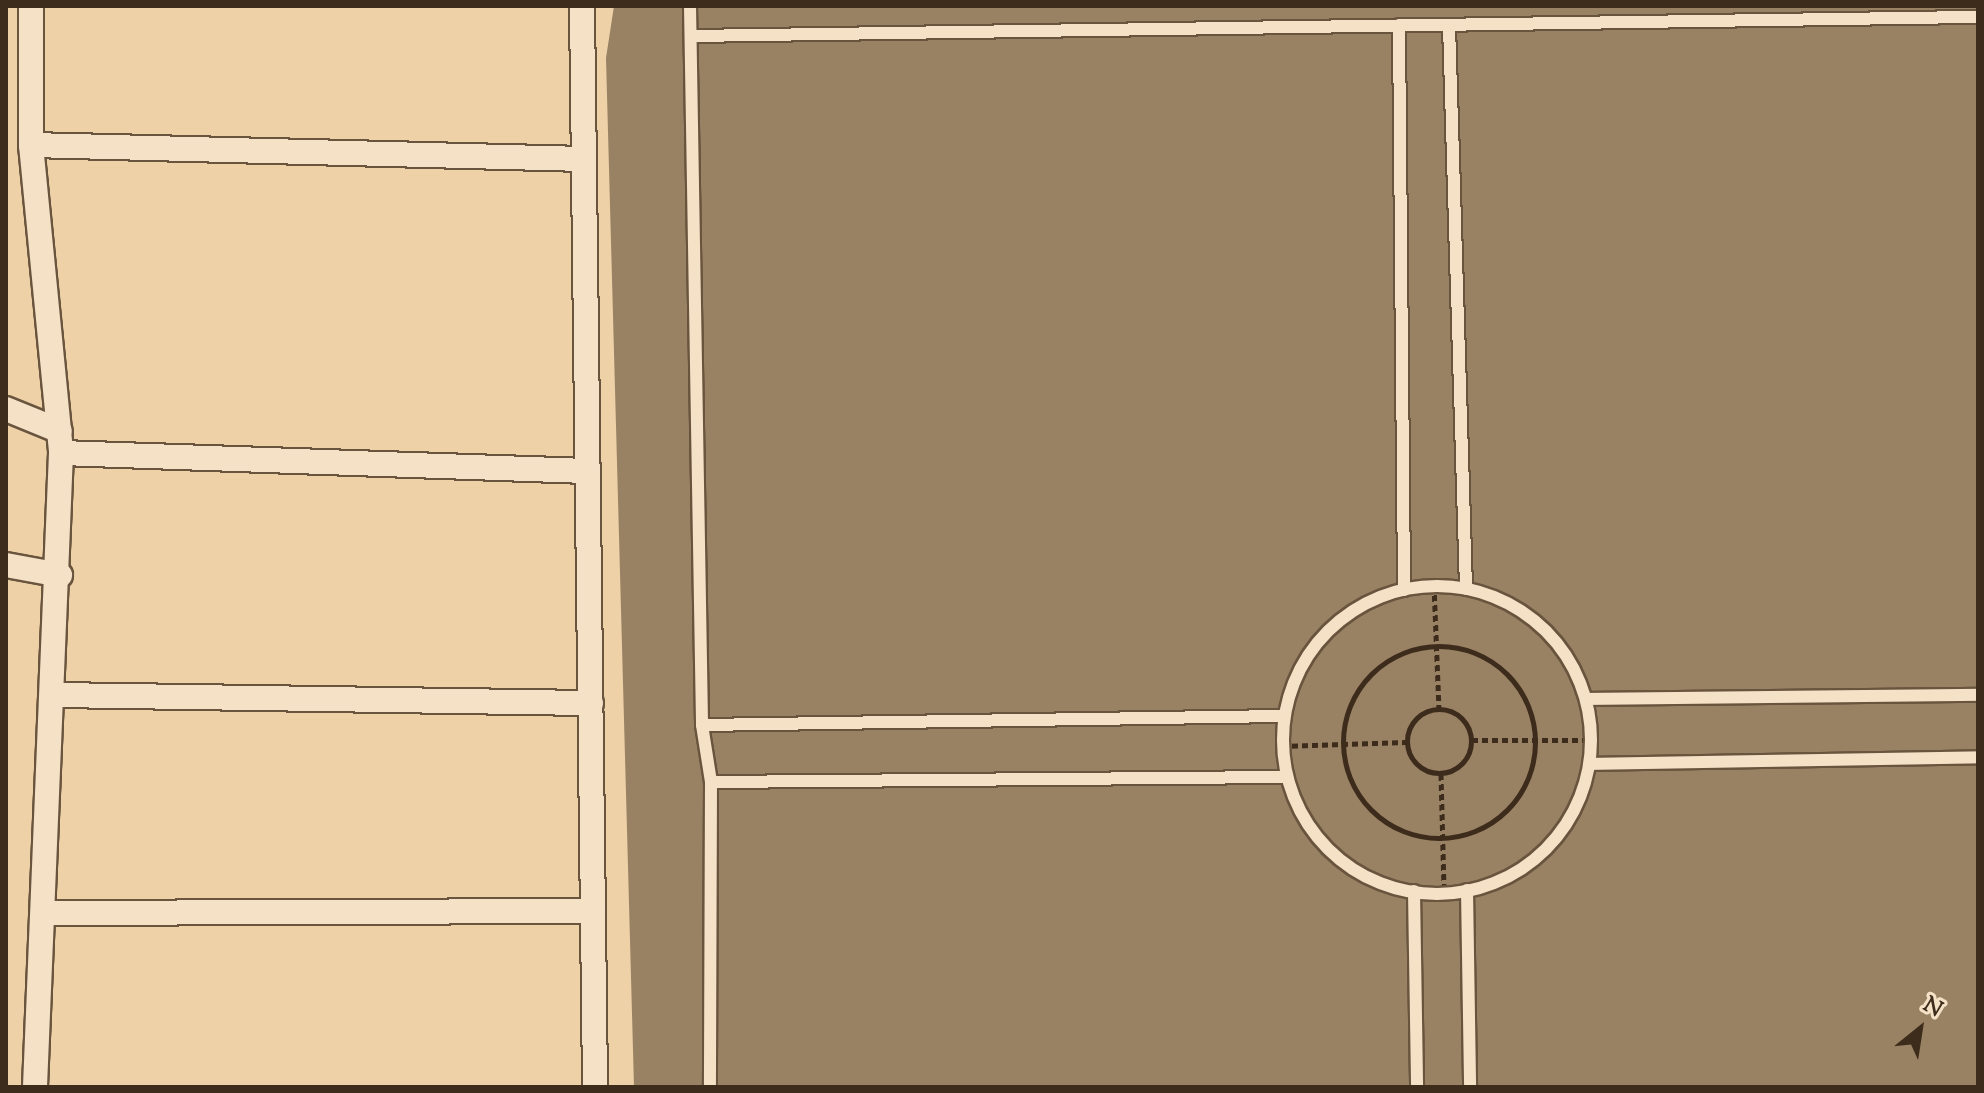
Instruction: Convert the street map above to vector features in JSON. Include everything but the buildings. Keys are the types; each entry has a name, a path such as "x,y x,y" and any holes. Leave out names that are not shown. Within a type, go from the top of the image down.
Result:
{"street":[{"path":"31,6 31,145 61,442 60,575 35,1087"},
{"path":"582,6 595,1087"},
{"path":"31,145 584,159"},
{"path":"6,409 61,442 588,471"},
{"path":"6,565 60,575"},
{"path":"55,695 591,703"},
{"path":"44,913 593,911"}],"lane":[{"path":"690,6 702,725 711,782 710,1087"},
{"path":"691,36 1978,17"},
{"path":"1399,25 1404,590"},
{"path":"1449,25 1466,589"},
{"path":"1434,585 1466,589 1528,614 1565,652 1587,699 1592,740 1591,764 1573,814 1540,856 1496,884 1444,895 1414,891 1344,864 1308,825 1286,777 1282,746 1283,716 1299,666 1332,624 1377,596 1434,585"},
{"path":"1587,699 1978,695"},
{"path":"702,725 1283,716"},
{"path":"1591,764 1978,757"},
{"path":"711,782 1286,777"},
{"path":"1467,890 1470,1087"},
{"path":"1414,891 1417,1087"}],"path":[{"path":"1434,585 1439,708"},
{"path":"1438,646 1471,651 1501,668 1523,693 1535,740 1524,789 1503,816 1475,833 1441,839 1412,835 1373,811 1348,774 1342,744 1360,686 1408,651 1438,646"},
{"path":"1439,708 1460,716 1472,740 1461,766 1441,774 1413,762 1406,742 1420,715 1439,708"},
{"path":"1472,740 1592,740"},
{"path":"1282,746 1406,742"},
{"path":"1441,774 1444,895"}]}
